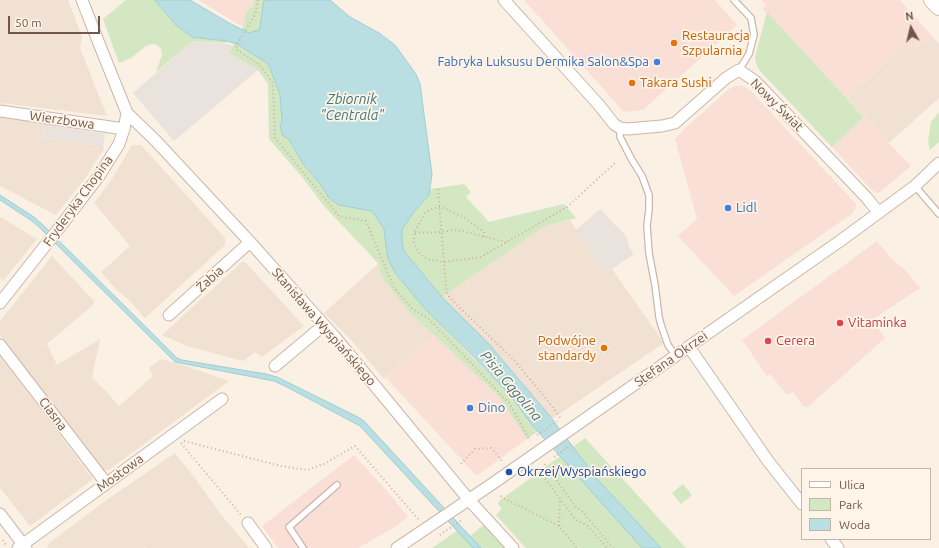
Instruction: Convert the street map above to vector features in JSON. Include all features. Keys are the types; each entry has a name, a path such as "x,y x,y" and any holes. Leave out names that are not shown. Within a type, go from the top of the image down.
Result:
{"street":[{"path":"82,0 127,113"},
{"path":"504,0 599,105 614,124 620,128"},
{"path":"932,0 939,7"},
{"name":"Nowy Świat","path":"620,128 627,129 662,126 675,123 726,78 739,70 755,81 866,197 879,213"},
{"name":"Wierzbowa","path":"0,111 124,128"},
{"name":"Fryderyka Chopina","path":"0,303 99,176 119,144 127,113"},
{"name":"Stanisława Wyspiańskiego","path":"127,113 156,141 250,242 324,325 469,500 513,548"},
{"name":"Stefana Okrzei","path":"398,548 676,356 879,213 915,186 939,164"},
{"name":"Żabia","path":"169,315 250,242"},
{"path":"275,366 324,325"},
{"name":"Ciasna","path":"0,344 106,483"},
{"path":"689,346 768,461 801,503"},
{"name":"Mostowa","path":"22,547 106,483 222,399"},
{"path":"0,514 22,547"},
{"path":"248,524 266,548"},
{"path":"832,540 838,548"}],"lane":[{"path":"734,0 751,18 754,35 749,54 739,70"},
{"path":"620,128 620,137 642,176 648,195 649,209 647,226 649,253 659,317 668,345 676,356"},
{"path":"915,186 939,214"},
{"path":"303,548 289,527 337,485"}],"path":[{"path":"258,0 255,15 237,44 236,49 260,65 273,83 275,138 339,216 366,221 394,288 413,310 428,319 509,403 530,441"},
{"path":"484,237 484,232 464,218 439,207 426,212 414,233 414,243 419,253 427,259 444,262 481,257 567,207 615,163"},
{"path":"438,189 447,293 450,298 515,361 561,419"},
{"path":"414,233 454,230 506,242"},
{"path":"537,435 557,421"},
{"path":"248,524 178,440 281,466 307,470 324,464 355,446 429,526"},
{"path":"554,457 574,443"},
{"path":"461,464 474,449 491,448 502,461"},
{"path":"545,464 575,506 583,512 613,548"},
{"path":"538,469 575,519 588,526 607,548"},
{"path":"501,496 559,526 577,548"},
{"path":"559,526 560,498"},
{"path":"440,535 466,517"},
{"path":"4,540 8,548"}],"shaded area":[{"path":"0,0 68,0 82,37 80,48 107,116 0,103"},
{"path":"198,0 254,0 253,6 246,12 243,27"},
{"path":"524,0 715,0 737,25 643,110 624,112"},
{"path":"761,0 900,0 933,37 924,45 922,44 910,50 905,44 847,98 762,8 766,5"},
{"path":"933,37 939,44 939,98 889,143 847,98 905,44 911,50 923,44 924,45"},
{"path":"193,41 229,44 233,46 229,53 258,70 174,141 133,93"},
{"path":"736,86 743,86 750,90 856,204 856,207 853,213 734,296 678,236 697,219 675,139 729,89"},
{"path":"0,116 43,123 42,137 103,146 104,149 84,180 56,215 0,186"},
{"path":"864,117 911,166 880,192 876,193 832,147"},
{"path":"43,123 105,134 103,146 42,137"},
{"path":"132,145 141,145 225,238 225,245 145,318 101,272 130,246 94,203 112,179"},
{"path":"600,209 627,237 629,247 634,254 606,273 576,230"},
{"path":"0,217 37,239 3,281 0,277"},
{"path":"570,220 606,273 612,269 664,343 552,419 488,343 442,297 545,226"},
{"path":"877,241 920,288 872,320 885,338 808,407 803,406 793,392 787,395 770,374 767,376 742,340"},
{"path":"52,256 95,302 47,344 57,365 100,339 92,378 119,406 153,376 149,368 161,359 229,381 109,470 103,470 0,335 0,321"},
{"path":"242,262 245,262 304,326 262,357 255,352 243,361 187,346 162,335"},
{"path":"379,263 383,279 410,313 434,335 384,379 353,342 324,313"},
{"path":"434,335 499,397 527,439 478,475 476,475 386,378"},
{"path":"0,356 93,479 30,526 0,488"},
{"path":"175,453 219,512 249,548 47,548 48,544 108,499"},
{"path":"354,455 387,491 408,517 395,527 358,548 278,548 262,526"}],"green space":[{"path":"126,0 155,0 177,26 192,37 226,41 226,43 193,41 156,72 162,55 161,49 157,45 152,44 146,46 131,58 119,63 103,19"},
{"path":"254,0 264,0 260,27 259,30 241,46 267,63 270,68 280,95 282,121 288,138 304,165 321,185 329,198 339,205 372,211 384,229 388,258 396,274 425,309 511,396 538,431 527,439 499,397 410,313 383,279 378,263 324,206 302,177 269,139 268,84 258,70 229,53 243,27 246,12 253,6"},
{"path":"767,12 864,117 832,147 760,71 756,64 755,57"},
{"path":"939,112 939,142 930,150 928,142 931,122"},
{"path":"464,184 471,192 466,197 489,222 564,204 576,218 545,226 442,297 404,251 402,243 402,229 429,195 430,189"},
{"path":"585,438 686,548 526,548 496,515 502,509 498,504 499,501"},
{"path":"683,484 692,495 681,504 672,493"},
{"path":"485,524 507,548 432,548 461,528 470,536"}],"water":[{"name":"Zbiornik \"Centrala\"","path":"155,0 190,0 249,33 259,30 264,0 330,0 350,17 379,33 395,45 416,74 420,84 432,174 429,195 402,229 402,243 404,251 442,297 488,343 549,415 597,479 661,548 642,548 533,426 511,396 425,309 396,274 388,259 384,229 372,211 339,205 329,198 321,185 304,165 288,138 283,136 280,126 282,121 280,95 267,63 237,44 226,41 192,37 177,26"},
{"path":"0,195 34,217 42,224 177,358 277,377 364,421 481,548 473,548 360,426 274,381 175,362 39,227 0,200"}],"place":[{"name":"Restauracja Szpularnia","path":"674,43"},
{"name":"Fabryka Luksusu Dermika Salon&Spa","path":"657,62"},
{"name":"Takara Sushi","path":"632,83"},
{"name":"Lidl","path":"728,208"},
{"name":"Vitaminka","path":"840,323"},
{"name":"Cerera","path":"768,341"},
{"name":"Podwójne standardy","path":"604,348"},
{"name":"Dino","path":"470,408"},
{"name":"Okrzei/Wyspiańskiego","path":"509,472"}],"water label":[{"name":"Pisia Gągolina","path":"511,386"}]}
